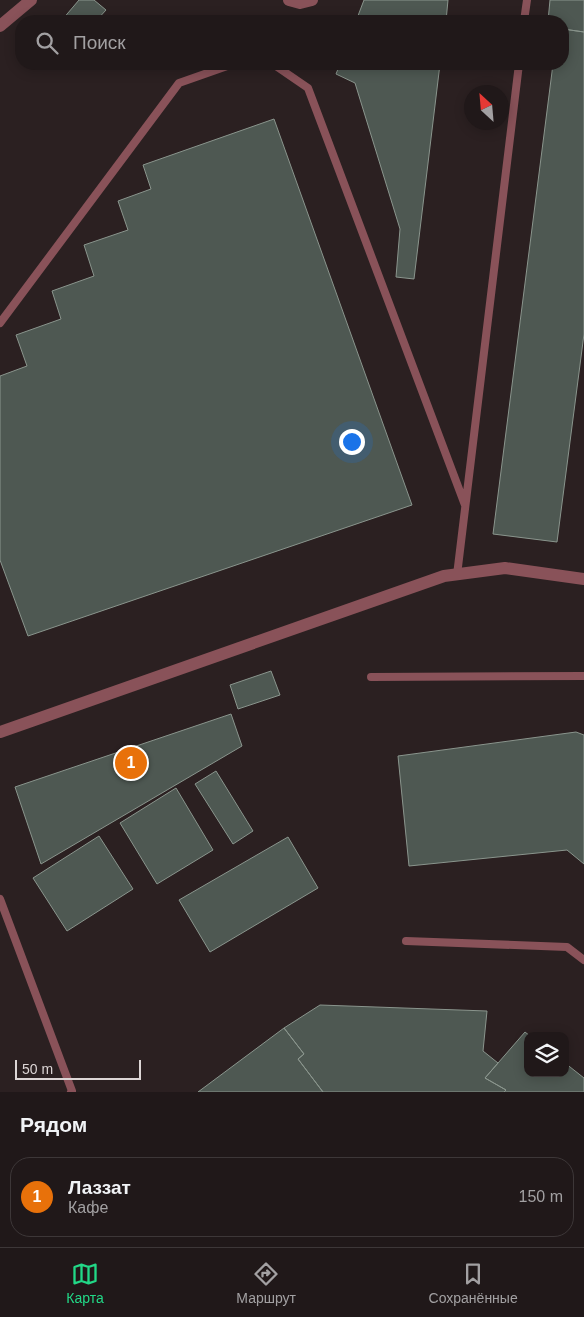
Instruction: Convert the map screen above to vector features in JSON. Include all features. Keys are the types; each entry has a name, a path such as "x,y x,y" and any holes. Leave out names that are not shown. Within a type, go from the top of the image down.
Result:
{"street":[{"path":"0,26 31,0"},
{"path":"278,0 305,2 312,0"},
{"path":"0,732 434,580 505,568 584,579"}],"lane":[{"path":"525,15 527,0"},
{"path":"0,323 180,83 216,70"},
{"path":"281,70 308,88 466,507"},
{"path":"457,575 518,70"},
{"path":"371,677 584,676"},
{"path":"0,899 71,1092"},
{"path":"406,940 567,946 584,960"}],"building":[{"path":"79,0 94,0 106,10 101,15 66,15"},
{"path":"364,0 448,0 447,15 358,15"},
{"path":"550,0 584,0 584,32 569,30 569,15 549,15"},
{"path":"569,30 584,32 584,334 557,542 493,534 552,70 569,70"},
{"path":"338,70 439,70 414,279 396,277 400,229 355,83 336,74"},
{"path":"274,119 412,505 28,636 0,560 0,376 27,366 16,335 61,319 52,291 94,276 84,245 128,230 118,201 151,189 143,165"},
{"path":"271,671 280,695 238,709 230,685"},
{"path":"231,714 242,746 41,864 15,787"},
{"path":"576,732 584,735 584,864 567,850 409,866 398,756"},
{"path":"216,771 253,831 233,844 195,784"},
{"path":"176,788 213,850 157,884 120,823"},
{"path":"99,836 133,889 67,931 33,878"},
{"path":"288,837 318,888 210,952 179,900"},
{"path":"320,1005 487,1011 483,1051 498,1063 485,1078 506,1090 504,1092 323,1092 298,1059 304,1054 284,1028"},
{"path":"284,1028 304,1054 298,1059 323,1092 198,1092"},
{"path":"524,1033 524,1077 569,1077 569,1066 584,1078 584,1092 504,1092 506,1090 485,1078"}],"place":[{"name":"Лаззат","path":"131,763"}]}
